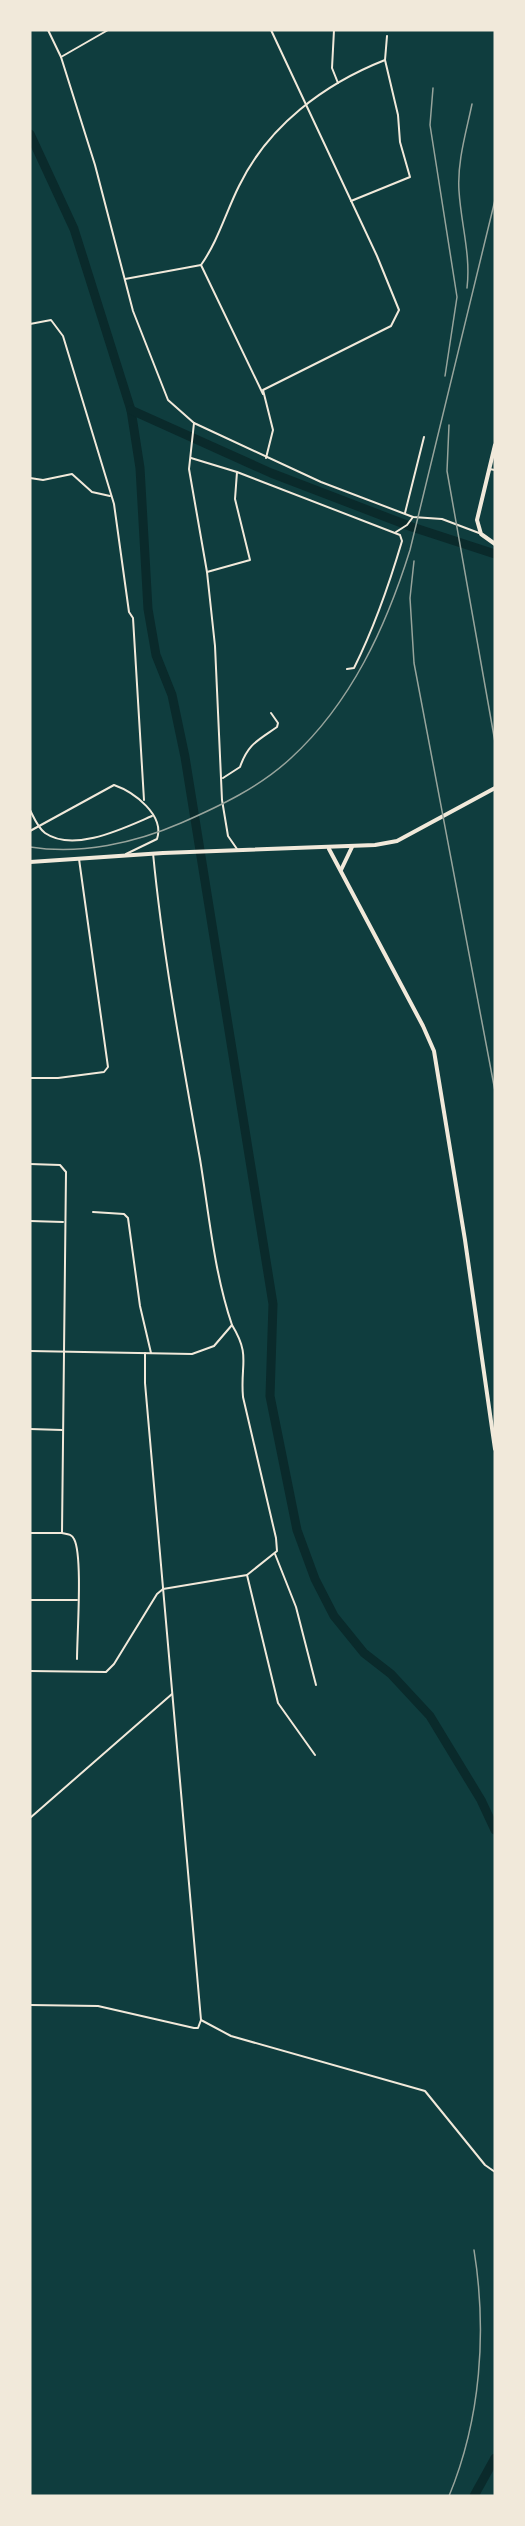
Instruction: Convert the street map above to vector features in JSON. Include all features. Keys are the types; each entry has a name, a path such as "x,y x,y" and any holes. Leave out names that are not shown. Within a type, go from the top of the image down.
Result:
{"main road":[{"path":"495,445 477,520 481,534 495,544"},
{"path":"30,862 163,853 329,849 397,841 495,788"},
{"path":"340,871 352,847"},
{"path":"329,849 434,1051 465,1240 495,1449"}],"street":[{"path":"48,30 61,57 95,165 133,310 168,400 194,423 321,482 413,517 442,519 481,534"},
{"path":"61,57 108,30"},
{"path":"263,394 263,390 392,326 399,310 271,30"},
{"path":"334,30 332,68 338,83"},
{"path":"351,201 410,177 400,142 398,115 385,60 387,36"},
{"path":"125,279 201,265 243,178 259,150 281,124 338,83 385,60"},
{"path":"201,265 263,394 273,430 267,458"},
{"path":"30,324 51,321 63,336 84,398 115,512 129,612 133,618 144,800 158,828 157,839 124,855"},
{"path":"194,423 191,486 207,572 217,664 225,825 228,836 238,851"},
{"path":"405,513 424,437"},
{"path":"191,458 237,472 396,532 402,541 388,591 354,668 346,669"},
{"path":"489,469 495,470"},
{"path":"207,572 250,560 235,500 237,472"},
{"path":"30,478 43,480 72,474 92,492 110,495"},
{"path":"396,532 407,525 413,517"},
{"path":"223,778 240,767 245,752 250,746 277,727 278,723 271,714"},
{"path":"30,831 40,828 114,785 144,800"},
{"path":"30,810 40,828 58,839 104,836 152,816"},
{"path":"153,854 160,923 224,1295 232,1325 245,1357 241,1379 243,1397 276,1538 275,1554 296,1607 316,1685"},
{"path":"30,1078 58,1078 104,1072 108,1067 80,859"},
{"path":"30,1164 56,1164 66,1173 62,1533"},
{"path":"93,1212 124,1214 128,1218 140,1306 151,1353"},
{"path":"30,1221 64,1222"},
{"path":"30,1351 192,1354 214,1346 232,1325"},
{"path":"30,2005 98,2006 194,2028 198,2028 201,2020 145,1383 145,1353"},
{"path":"30,1429 62,1430"},
{"path":"30,1533 71,1535 76,1545 77,1659"},
{"path":"30,1671 106,1672 114,1664 163,1589 247,1575 275,1554"},
{"path":"247,1575 278,1703 315,1755"},
{"path":"30,1600 77,1600"},
{"path":"30,1818 172,1693"},
{"path":"201,2020 231,2036 425,2091 485,2165 495,2172"}],"waterway":[{"path":"30,134 74,229 131,410 140,468 148,609 156,655 172,695 185,757 273,1304 270,1396 297,1530 315,1579 334,1616 364,1653 391,1674 430,1716 481,1800 495,1830"},
{"path":"131,410 271,473 412,527 495,554"},
{"path":"474,2496 495,2458"}],"railway":[{"path":"433,88 430,125 457,297 445,376"},
{"path":"467,288 468,264 460,203 459,169 472,104"},
{"path":"30,847 69,849 107,846 145,836 196,817 225,803 266,778 291,758 332,713 349,688 378,635 410,550 495,200"},
{"path":"449,425 447,471 495,742"},
{"path":"414,561 410,598 414,663 495,1091"},
{"path":"449,2496 468,2436 478,2374 480,2312 474,2250"}]}
